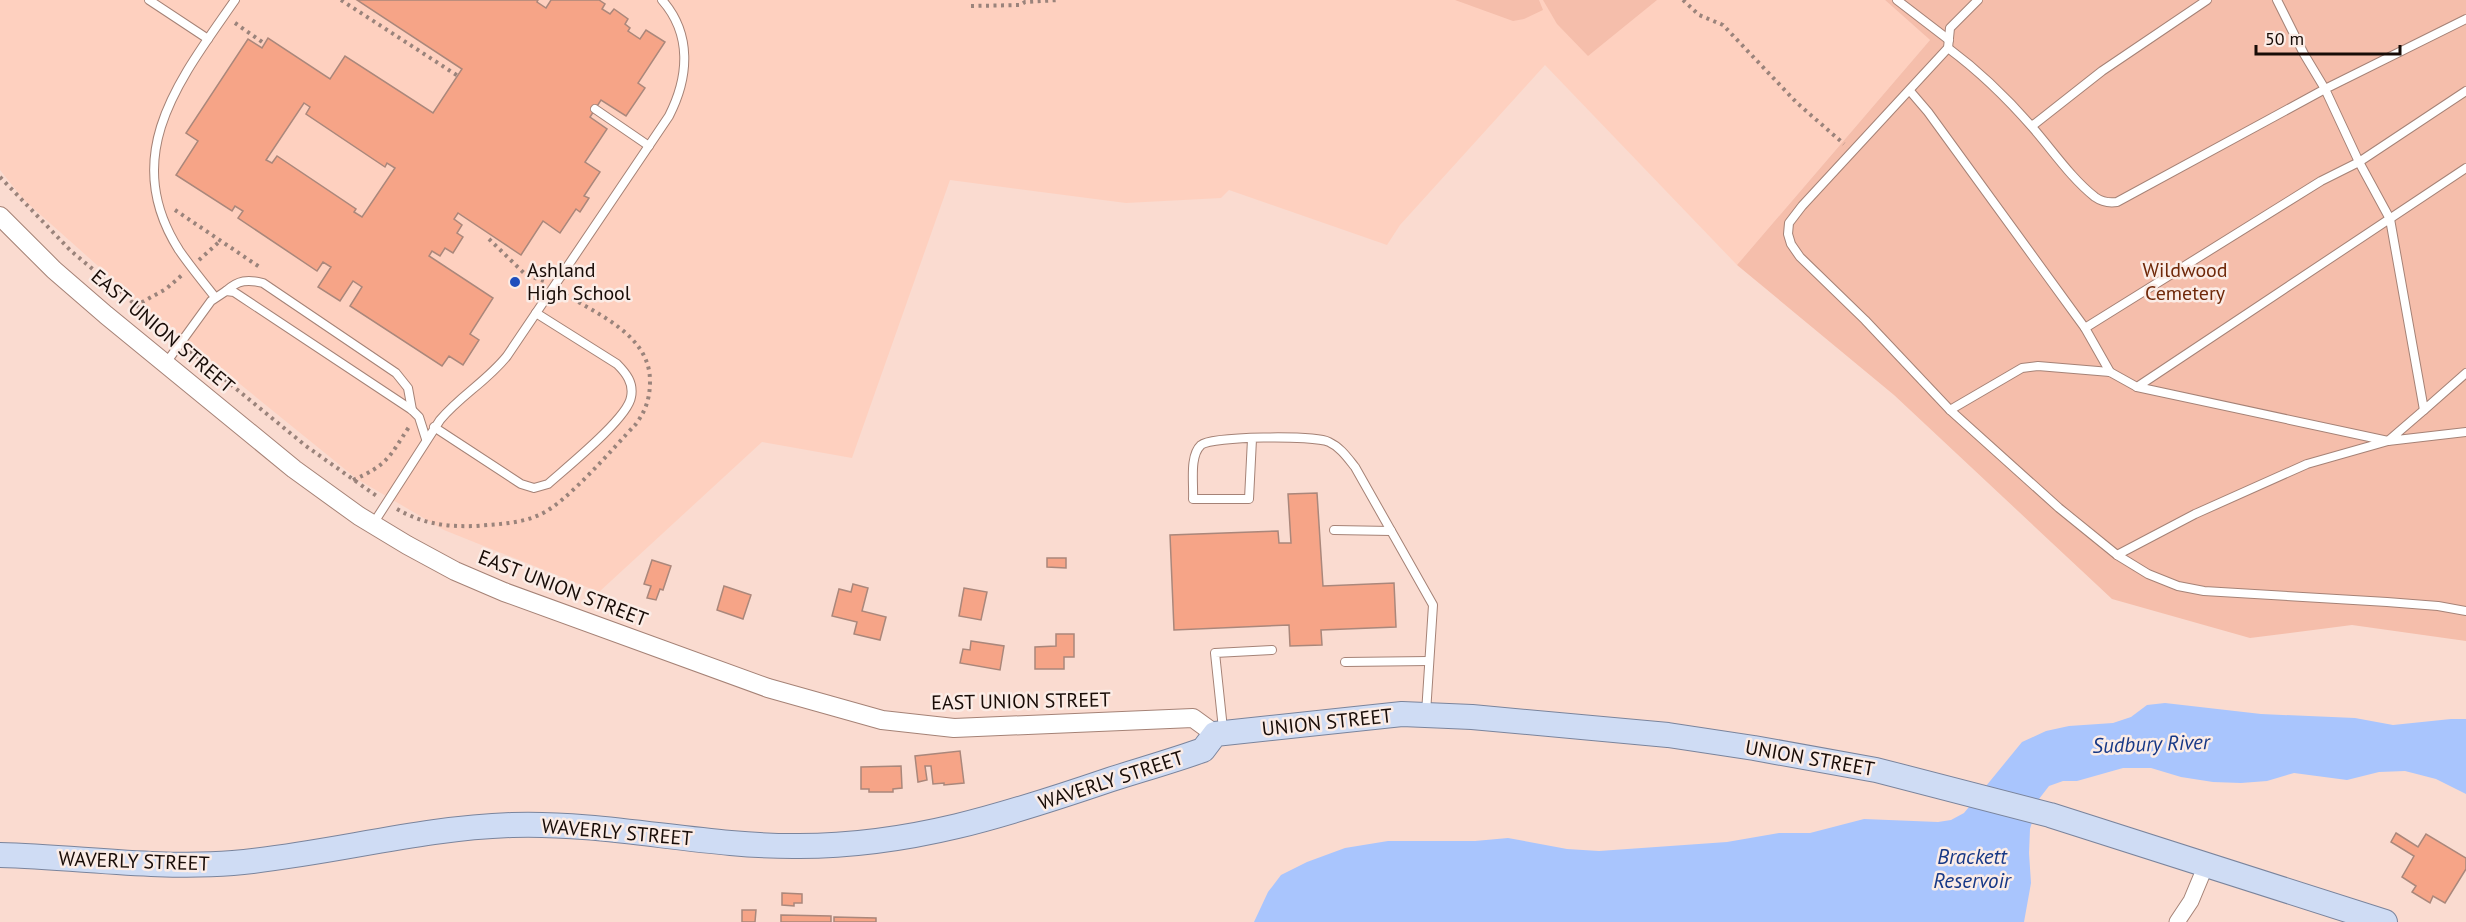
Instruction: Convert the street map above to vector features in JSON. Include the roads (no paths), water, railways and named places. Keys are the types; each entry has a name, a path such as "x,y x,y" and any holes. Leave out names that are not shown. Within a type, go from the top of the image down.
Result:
{"main road":[{"name":"UNION STREET","path":"1219,734 1402,714 1472,717 1668,735 1876,770 1959,790 2050,815 2385,922"},
{"name":"WAVERLY STREET","path":"0,855 161,864 231,863 305,855 426,834 508,825 553,825 795,847 864,844 948,830 1033,807 1203,750 1219,734"}],"street":[{"name":"EAST UNION STREET","path":"0,216 54,270 294,469 372,524 455,571 542,606 768,687 882,720 954,728 1194,718 1219,734"},
{"path":"2177,922 2191,901 2206,865"}],"lane":[{"path":"149,0 208,39"},
{"path":"215,297 178,249 156,191 154,171 158,135 168,104 235,0"},
{"path":"372,524 434,427 452,406 495,371 676,103 684,71 685,53 679,26 662,0"},
{"path":"1897,0 1976,68 2032,126 2077,180 2095,197 2111,202 2117,202 2159,181 2325,88 2466,19"},
{"path":"1978,0 1950,28 1948,44 1910,91 1802,206 1789,223 1788,234 1791,244 1800,257 1865,320 1950,410 2059,508 2117,555 2148,574 2178,586 2204,591 2387,602 2466,611"},
{"path":"2032,126 2102,71 2206,0"},
{"path":"2277,0 2304,54 2325,88 2359,162 2390,219 2424,410"},
{"path":"1910,91 1928,112 2085,328 2110,372"},
{"path":"2085,328 2321,182 2359,162 2466,91"},
{"path":"595,109 649,146"},
{"path":"2137,387 2466,168"},
{"path":"165,364 215,297 233,284 244,280 263,283 396,373 408,388 412,410"},
{"path":"226,291 242,297 412,410 419,417 426,439"},
{"path":"434,427 520,484 534,488 548,484 623,415 631,398 632,387 626,373 616,364 536,313"},
{"path":"1950,410 2022,368 2038,366 2110,372 2137,387 2388,441"},
{"path":"2388,441 2466,373"},
{"path":"2117,555 2195,514 2307,464 2388,441 2466,432"},
{"path":"1252,438 1249,499 1193,499 1195,453 1202,444 1214,440 1252,438 1313,437 1329,442 1342,450 1355,467 1433,605 1426,715"},
{"path":"1334,530 1391,531"},
{"path":"1219,734 1215,653 1272,650"},
{"path":"1344,662 1429,661"}],"water":[{"name":"Brackett Reservoir","path":"2165,703 2261,714 2355,718 2393,725 2466,719 2466,794 2436,779 2405,771 2379,772 2347,780 2294,773 2267,781 2241,783 2181,777 2151,768 2123,768 2077,781 2063,781 2049,786 2039,799 2030,829 2031,883 2024,922 1254,922 1268,892 1281,875 1307,862 1345,848 1388,841 1475,841 1508,838 1567,849 1599,851 1727,842 1779,833 1810,833 1864,819 1938,822 1951,820 1964,813 2022,742 2046,731 2069,726 2113,723 2131,717 2147,705"}],"place":[{"name":"Ashland High School","path":"515,282"}],"park label":[{"name":"Wildwood Cemetery","path":"2185,282"}],"water label":[{"name":"Sudbury River","path":"2151,744"}]}
